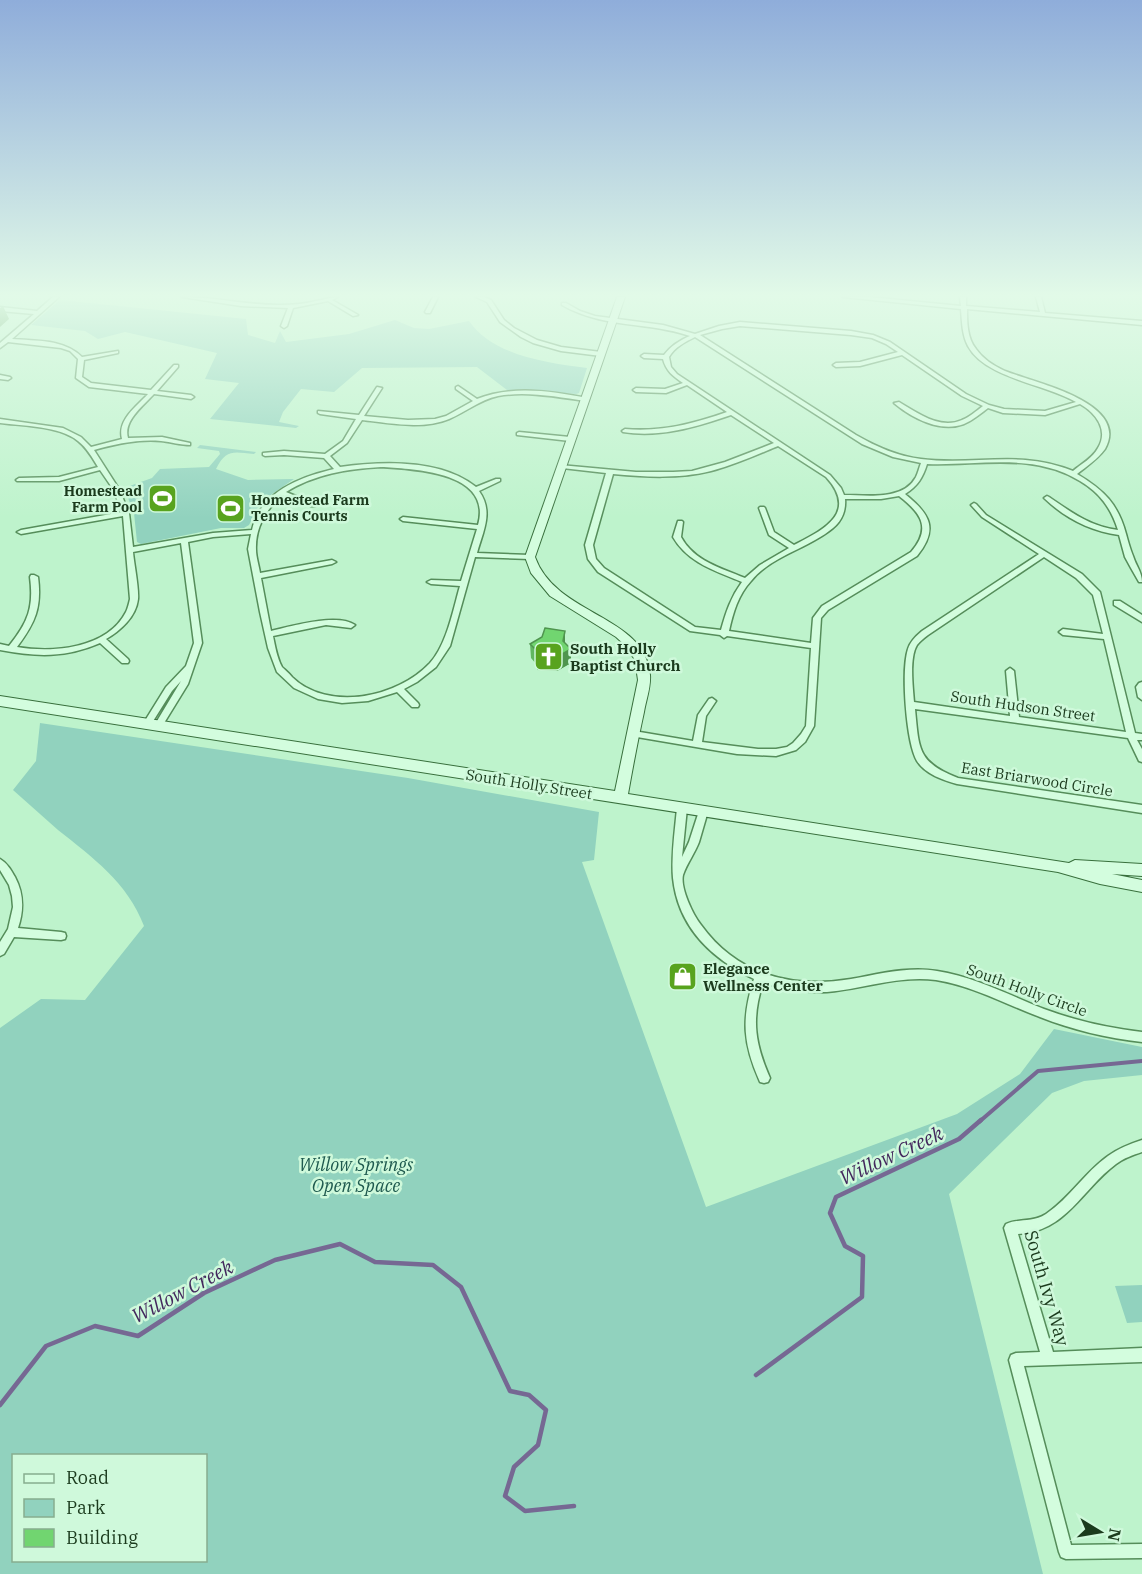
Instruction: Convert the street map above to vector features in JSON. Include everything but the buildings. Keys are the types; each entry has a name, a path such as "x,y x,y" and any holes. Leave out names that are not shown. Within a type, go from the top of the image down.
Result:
{"main road":[{"path":"595,370 530,557 532,566 542,583 615,630 638,652 644,680 620,798"},
{"name":"South Holly Street","path":"0,701 1058,866 1100,878 1142,886"},
{"name":"South Holly Street","path":"1058,866 1099,866 1142,870"}],"street":[{"path":"79,370 78,375 85,383 99,387 191,397"},
{"path":"125,439 123,431 126,422 172,370"},
{"path":"670,370 828,476 843,496 840,516 832,526 760,568 747,580 733,598 724,635"},
{"path":"752,370 864,442 895,456 924,463 951,464 1015,459 1048,464 1073,474 1105,496 1115,510 1132,564 1142,580"},
{"path":"928,370 964,395 987,406 1014,412 1045,413 1081,402"},
{"path":"1002,370 1053,388 1081,402 1102,421 1106,437 1100,450 1073,474"},
{"path":"0,377 8,378"},
{"path":"636,390 666,391 688,383"},
{"path":"266,454 326,456 345,442 379,388"},
{"path":"458,388 477,401"},
{"path":"320,412 435,421 452,417 477,401 497,395 520,393 585,399"},
{"path":"897,404 925,420 948,425 963,422 987,406"},
{"path":"625,430 647,433 678,430 732,412"},
{"path":"0,421 61,429 79,438 90,449 100,468 116,489 126,513 133,603 124,620 101,639 77,648 56,652 0,648"},
{"path":"519,434 570,439"},
{"path":"90,449 125,439 157,437 188,444"},
{"path":"562,466 657,475 696,472 730,463 779,443"},
{"path":"326,456 337,468"},
{"path":"843,496 876,497 900,493 916,485 920,480 924,463"},
{"path":"381,465 436,472 456,478 476,490 481,497 484,510 481,527 440,658 428,671 399,689 358,699 335,699 311,693 289,681 279,670 269,634 252,549 252,532 264,509 302,480 337,468 381,465"},
{"path":"19,480 58,479 100,468"},
{"path":"610,471 589,545 595,564 607,575 658,605 685,626 702,632 814,646"},
{"path":"476,490 498,480"},
{"path":"282,493 313,505"},
{"path":"634,734 763,753 789,750 797,745 807,735 810,726 815,622 821,612 914,554 924,543 927,532 923,515 900,493"},
{"path":"1047,498 1088,526 1123,533"},
{"path":"974,505 984,516 1079,576 1097,594 1131,735 1142,759"},
{"path":"762,508 771,533 794,548"},
{"path":"21,532 126,513"},
{"path":"403,519 481,527"},
{"path":"680,522 677,537 688,552 747,580"},
{"path":"130,550 224,534 252,532"},
{"path":"152,725 182,688 198,643 184,540"},
{"name":"East Briarwood Circle","path":"1043,554 918,639 911,652 911,705 917,750 921,760 940,775 972,784 1142,809"},
{"path":"472,555 530,557"},
{"path":"258,576 332,562"},
{"path":"11,649 28,627 35,612 37,594 34,577"},
{"path":"431,582 464,584"},
{"path":"1117,603 1142,619"},
{"path":"269,634 326,622 351,625"},
{"path":"1064,632 1108,638"},
{"path":"101,639 125,661"},
{"path":"1010,671 1015,719"},
{"path":"1142,686 1140,687 1142,697"},
{"path":"399,689 415,705"},
{"path":"697,744 702,715 712,701"},
{"name":"South Hudson Street","path":"911,705 1142,737"},
{"name":"South Holly Circle","path":"682,808 678,843 683,902 694,925 712,946 726,958 760,978 784,984 815,987 909,975 933,975 978,986 1067,1022 1142,1037"},
{"path":"679,874 694,842 703,811"},
{"path":"0,863 14,880 17,914 11,932 0,951"},
{"path":"11,932 61,936"},
{"path":"760,978 753,996 749,1022 754,1051 764,1078"},
{"name":"South Ivy Way","path":"1142,1146 1117,1154 1055,1215 1034,1226 1010,1228 1048,1358 1016,1360 1066,1552 1142,1551"},
{"path":"1048,1358 1142,1355"}],"green space":[{"path":"209,370 359,370 334,392 301,389 283,412 279,422 299,426 296,428 210,419 239,383 205,379"},
{"path":"482,370 586,370 579,393 576,394 507,390"},
{"path":"200,445 256,452 254,454 231,453 223,458 216,469 248,480 294,479 258,507 249,525 244,528 221,528 141,544 137,542 134,513 124,488 152,478 160,469 209,467 220,454 219,451 197,448"},
{"name":"Willow Springs Open Space","path":"40,723 408,778 599,812 594,860 582,862 706,1207 957,1114 1020,1074 1054,1029 1142,1047 1142,1075 1084,1081 1052,1093 949,1194 1043,1574 0,1574 0,1028 41,999 85,1000 144,926 129,897 108,872 13,790 36,761"},
{"path":"1142,1285 1142,1322 1127,1323 1115,1286"}],"waterway":[{"name":"Willow Creek","path":"979,1122 1038,1071 1142,1061"},
{"name":"Willow Creek","path":"756,1375 862,1297 863,1256 845,1246 830,1213 836,1197 959,1139 981,1120"},
{"name":"Willow Creek","path":"0,1405 46,1346 95,1326 138,1336 204,1293 275,1260 340,1244 375,1262 433,1265 461,1287 510,1391 529,1395 546,1410 538,1445 514,1467 505,1496 525,1511 574,1506"}],"place":[{"name":"Homestead Farm Pool","path":"163,499"},
{"name":"Homestead Farm Tennis Courts","path":"230,508"},
{"name":"South Holly Baptist Church","path":"549,657"},
{"name":"Elegance Wellness Center","path":"682,977"}]}
